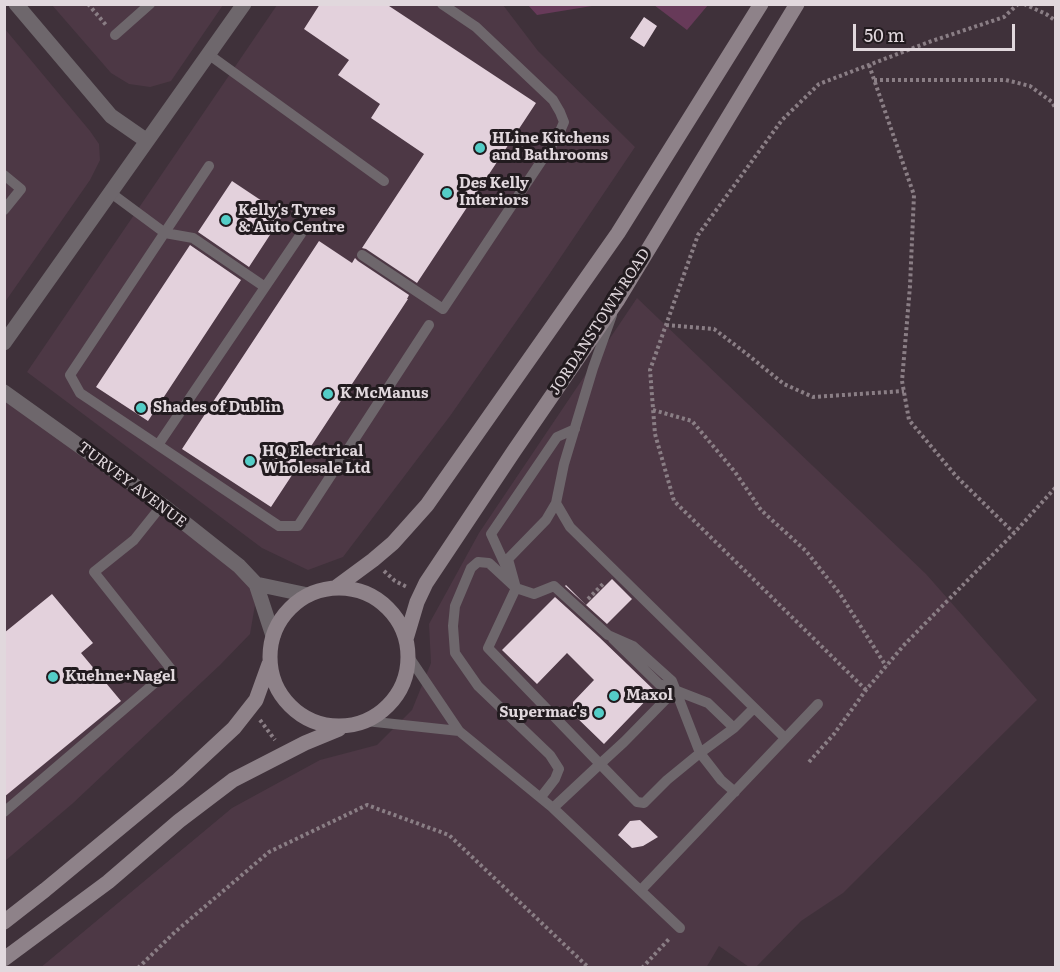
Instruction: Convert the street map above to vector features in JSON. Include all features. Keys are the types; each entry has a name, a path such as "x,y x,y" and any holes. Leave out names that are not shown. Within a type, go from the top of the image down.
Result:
{"main road":[{"path":"335,588 393,543 427,505 624,223 761,4"},
{"name":"JORDANSTOWN ROAD","path":"406,639 426,583 617,301 797,4"},
{"path":"4,922 178,780 234,728 256,700 269,664 276,627 288,609 318,591 348,588 360,591 381,602 398,620 406,639 409,657 406,677 398,694 385,710 366,722 345,727 305,743 233,780 179,821 108,882 4,959"},
{"path":"269,664 276,687 288,705 304,718 324,725 345,727"}],"street":[{"path":"16,4 111,116 147,141"},
{"path":"4,343 244,4"},
{"name":"TURVEY AVENUE","path":"4,392 162,505 238,566 256,584 273,636"},
{"path":"256,584 308,595"}],"lane":[{"path":"115,34 150,4"},
{"path":"362,255 443,309 558,136 564,122 553,100 476,27 442,4"},
{"path":"208,54 384,181"},
{"path":"209,166 70,375 80,393 279,526 298,526 429,325"},
{"path":"4,175 21,189 4,210"},
{"path":"111,193 165,232 194,238 265,287"},
{"path":"158,445 301,234"},
{"path":"617,301 593,368 564,465 556,503 546,520 508,559 516,588 488,648 637,802 644,803 667,780 734,728 754,708"},
{"path":"516,588 491,534 557,437 575,429"},
{"path":"556,503 570,527 785,738"},
{"path":"4,812 171,669 94,572 134,540 162,505"},
{"path":"541,798 555,779 559,769 550,755 478,686 456,652 453,626 454,606 471,568 478,562 489,563 516,588 534,594 554,586 608,635 633,646 672,681 700,753 721,780 735,792"},
{"path":"409,657 459,731 541,798 680,928"},
{"path":"552,808 624,742 675,690"},
{"path":"675,690 708,703 734,728"},
{"path":"641,890 818,704"},
{"path":"366,722 459,731"}],"path":[{"path":"88,4 115,34"},
{"path":"866,690 674,501 655,434 650,370 698,236 782,120 819,84 1004,17 1018,4"},
{"path":"1024,4 1056,21"},
{"path":"869,65 914,195 910,286 902,381 909,420 956,476 1014,533"},
{"path":"874,80 1006,80 1030,86 1052,102 1056,109"},
{"path":"666,325 714,329 784,384 813,397 904,392"},
{"path":"653,410 692,421 735,472 761,510 806,551 840,594 886,666"},
{"path":"809,762 904,645 1056,487"},
{"path":"373,560 395,582 421,594"},
{"path":"579,608 614,572"},
{"path":"250,707 285,753"},
{"path":"138,968 175,932 269,852 368,805 449,835 589,968"},
{"path":"642,968 680,928"}],"shaded area":[{"path":"52,5 223,5 171,81 150,87 129,84 111,73"},
{"path":"277,5 503,5 538,51 635,147 450,416 343,557 308,570 262,548 27,372"},
{"path":"528,5 598,5 537,15"},
{"path":"654,5 708,5 687,30"},
{"path":"5,29 90,131 99,144 100,160 90,180 5,302"},
{"path":"637,298 926,574 1037,700 843,893 801,921 756,967 749,967 719,946 706,968 40,968 232,808 320,760 377,745 412,710 431,663 429,624 479,533"},
{"path":"4,391 248,577 255,605 250,634 220,665 72,804 5,861"}],"building":[{"path":"320,4 386,4 536,103 417,283 362,248 424,154 371,118 380,104 338,75 349,60 304,29"},
{"path":"644,17 657,26 644,47 630,38"},
{"path":"232,181 283,215 249,267 198,232"},
{"path":"319,241 352,263 355,258 409,295 271,507 182,449"},
{"path":"190,245 241,280 148,421 96,387"},
{"path":"612,579 632,599 607,624 586,605"},
{"name":"Kuehne+Nagel","path":"52,594 93,643 81,653 121,701 4,797 4,633"},
{"path":"555,597 655,691 604,744 573,714 573,702 594,680 567,653 537,684 502,650"},
{"path":"640,820 658,837 643,846 632,848 618,835 630,821"}],"place":[{"name":"HLine Kitchens and Bathrooms","path":"480,148"},
{"name":"Des Kelly Interiors","path":"447,193"},
{"name":"Kelly's Tyres & Auto Centre","path":"226,220"},
{"name":"K McManus","path":"328,394"},
{"name":"Shades of Dublin","path":"141,408"},
{"name":"HQ Electrical Wholesale Ltd","path":"250,461"},
{"name":"Kuehne+Nagel","path":"53,677"},
{"name":"Maxol","path":"614,696"},
{"name":"Supermac's","path":"599,713"}]}
